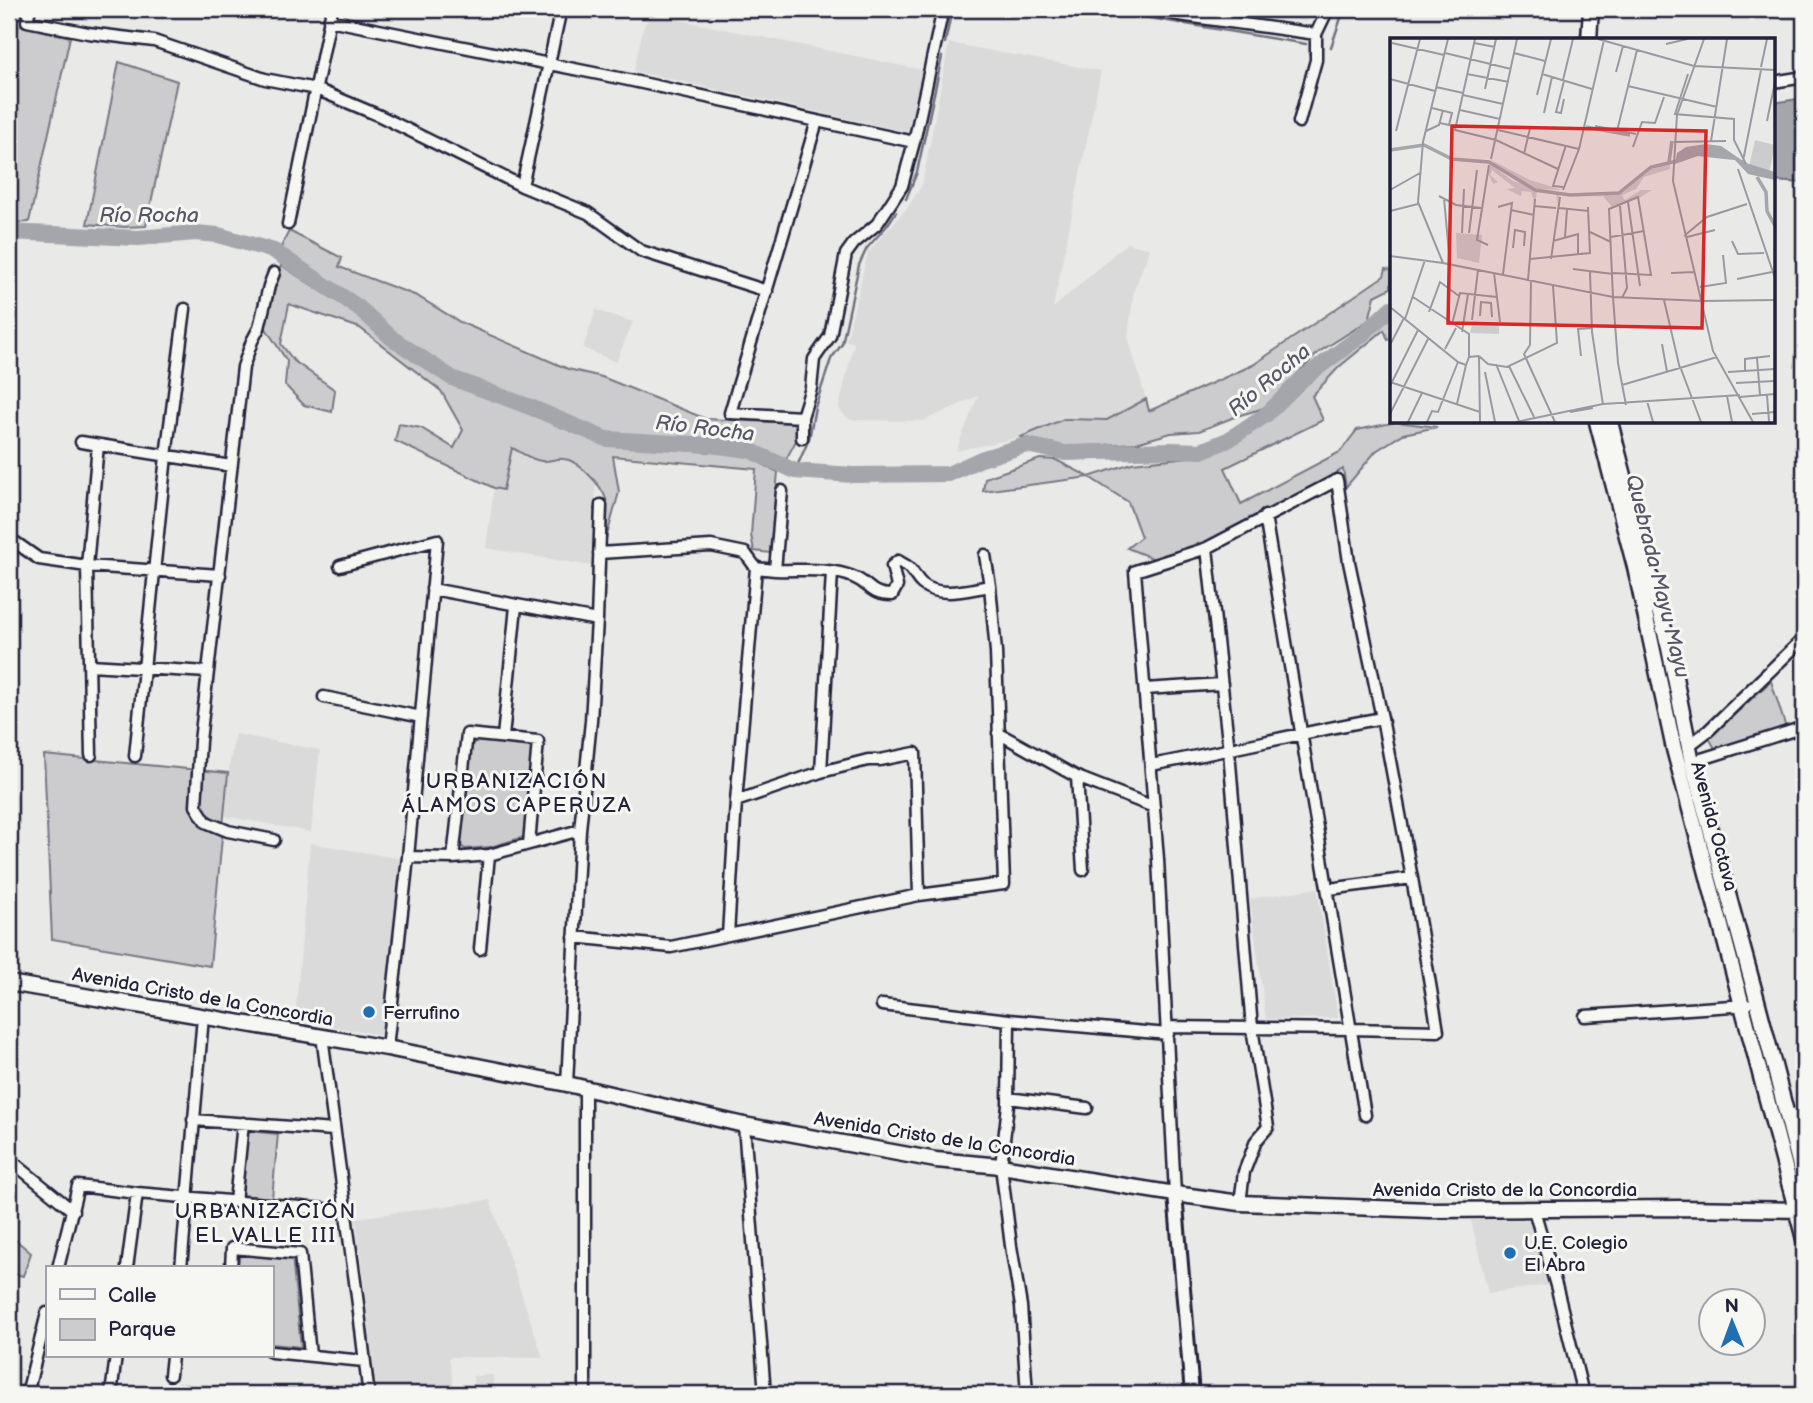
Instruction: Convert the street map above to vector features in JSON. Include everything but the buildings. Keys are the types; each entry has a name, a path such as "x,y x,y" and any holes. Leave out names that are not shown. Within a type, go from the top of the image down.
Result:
{"main road":[{"path":"1588,38 1591,9"},
{"name":"Avenida Octava","path":"1598,424 1682,748 1743,1006 1800,1210 1804,1239"},
{"name":"Avenida Octava","path":"1611,424 1663,622 1682,748 1692,762 1804,1181"},
{"name":"Avenida Cristo de la Concordia","path":"9,983 387,1048 567,1084 744,1125 936,1160 1001,1166 1175,1195 1240,1203 1416,1210 1800,1210"}],"street":[{"path":"30,9 27,21 88,33 153,41 265,79 316,89 380,116 522,186 588,214 641,251 767,291"},
{"path":"522,186 561,9"},
{"path":"802,438 802,417 811,388 814,359 830,336 846,254 854,243 877,224 902,186 915,142 943,9"},
{"path":"1151,9 1316,34"},
{"path":"1299,122 1316,60 1316,34 1328,9"},
{"path":"288,224 330,14 915,142"},
{"path":"1774,82 1804,77"},
{"path":"802,417 730,413 817,121"},
{"path":"274,273 259,328 243,367 200,741 196,806 206,822 228,831 274,840"},
{"path":"135,756 153,569 185,309"},
{"path":"81,442 231,466"},
{"path":"91,755 87,566 98,445"},
{"path":"882,1004 1009,1020 1167,1031 1252,1028 1438,1031 1382,718 1349,562 1337,480 1208,548 1135,571 1158,859 1167,1031 1175,1195 1192,1394"},
{"path":"775,570 782,491"},
{"path":"567,1084 580,830 591,721 597,620 601,505"},
{"path":"1265,516 1365,1115"},
{"path":"9,538 40,559 87,566 220,575"},
{"path":"340,566 437,540 408,857 387,1048"},
{"path":"599,553 711,546 745,553 756,568 736,801 729,935"},
{"path":"1208,548 1229,751 1252,1028 1268,1127 1256,1141 1244,1172 1240,1203"},
{"path":"574,937 671,947 919,895 1004,884 996,652 985,555"},
{"path":"756,568 832,572 854,577 878,595 892,595 897,586 892,566 898,561 912,569 916,579 926,588 940,592 990,586"},
{"path":"821,772 832,572"},
{"path":"432,589 597,620"},
{"path":"503,737 516,606"},
{"path":"1682,748 1708,732 1804,638"},
{"path":"90,665 208,673"},
{"path":"1145,689 1222,684"},
{"path":"324,697 421,717"},
{"path":"1151,765 1382,718"},
{"path":"1692,762 1804,727"},
{"path":"998,733 1077,777 1154,807"},
{"path":"453,858 467,734 538,741 530,844"},
{"path":"736,801 821,772 868,760 915,753 919,895"},
{"path":"1077,777 1083,870"},
{"path":"408,857 453,858 489,855 580,830"},
{"path":"480,949 489,855"},
{"path":"1329,889 1412,878"},
{"path":"1585,1016 1758,1004"},
{"path":"181,1266 203,1017"},
{"path":"1009,1020 1008,1098 1001,1166 1021,1306 1027,1394"},
{"path":"322,1036 368,1388"},
{"path":"585,1088 585,1394"},
{"path":"1008,1098 1087,1108"},
{"path":"1788,1115 1804,1112"},
{"path":"193,1119 334,1130"},
{"path":"235,1202 243,1123"},
{"path":"744,1125 765,1394"},
{"path":"9,1159 73,1211"},
{"path":"59,1266 78,1186 346,1211"},
{"path":"127,1266 137,1193"},
{"path":"1534,1210 1583,1394"},
{"path":"231,1266 232,1248 300,1254 310,1355"},
{"path":"27,1394 46,1317"},
{"path":"273,1352 364,1361"},
{"path":"111,1394 116,1358"},
{"path":"170,1375 172,1358"}],"shaded area":[{"path":"1227,9 1322,9 1316,17 1304,21"},
{"path":"651,14 923,70 908,132 634,71 643,28"},
{"path":"949,43 1101,71 1053,308 1127,243 1150,249 1134,290 1128,337 1146,399 1107,420 1064,419 1021,437 956,451 978,396 923,421 850,420 841,412 839,407 854,343 846,341 868,252 908,207 922,185"},
{"path":"1804,98 1804,183 1774,181 1774,103"},
{"path":"596,310 633,322 616,362 583,348"},
{"path":"511,448 543,461 562,458 571,460 596,484 592,566 486,548 494,488 503,490"},
{"path":"235,734 320,750 311,832 224,816"},
{"path":"310,843 402,859 382,1035 295,1020"},
{"path":"1317,888 1338,1018 1266,1019 1250,899"},
{"path":"490,1200 543,1358 449,1357 455,1394 377,1394 356,1218"},
{"name":"U.E. Colegio El Abra","path":"1471,1220 1531,1220 1550,1285 1488,1293"},
{"path":"493,1375 494,1394 474,1394 473,1376"}],"green space":[{"path":"18,25 70,37 29,222 9,223 9,74"},
{"path":"119,62 177,81 146,226 87,224"},
{"path":"289,231 342,258 339,267 417,296 460,322 568,369 602,377 706,419 797,423 797,439 785,461 747,445 604,434 456,374 397,338 366,306 280,249"},
{"path":"281,265 364,319 386,342 448,382 606,445 727,453 749,457 778,472 770,553 754,551 751,535 756,469 613,456 619,492 605,543 606,499 589,474 570,460 538,460 512,448 503,490 395,441 399,424 421,428 454,448 463,430 441,391 360,328 289,304 281,344 294,361 335,390 332,412 304,405 285,385 287,361 265,327"},
{"path":"1386,269 1390,270 1390,288 1375,296 1369,320 1319,352 1264,408 1199,431 1171,433 1136,443 1069,447 1021,437 1064,419 1107,420 1146,399 1149,411 1253,365 1384,276"},
{"path":"1390,318 1390,339 1388,340 1384,330 1339,367 1312,396 1323,420 1225,468 1241,504 1340,452 1357,430 1390,423 1437,427 1403,434 1376,451 1346,487 1343,469 1222,537 1162,562 1127,548 1141,537 1128,502 1089,477 1132,463 1199,456 1229,447 1270,419 1306,385"},
{"path":"1040,459 1056,460 1089,477 983,491 985,478"},
{"path":"1771,681 1786,728 1716,750 1709,738"},
{"path":"479,740 530,745 533,751 524,837 490,847 465,849 460,845 472,744"},
{"path":"44,755 228,773 210,966 52,939"},
{"path":"248,1131 278,1134 272,1198 242,1195"},
{"path":"9,1234 31,1253 23,1276 9,1272"},
{"path":"240,1251 292,1256 301,1347 273,1344 273,1266 238,1266"},
{"path":"177,1384 288,1394 175,1394"}],"waterway":[{"path":"945,43 952,9"},
{"path":"1068,9 1114,12 1306,44"},
{"path":"1331,47 1344,9"},
{"path":"1580,38 1584,9"},
{"path":"906,199 917,172 942,57"},
{"path":"795,471 809,439 815,407 831,359 842,344 859,265 867,248 896,212"},
{"name":"Río Rocha","path":"9,232 138,238 195,233 218,235 274,251 358,307 393,339 452,378 606,439 749,450 795,471 853,475 948,474 981,459 1026,445 1065,453 1201,451 1228,440 1267,414 1301,380 1362,335 1390,309"},
{"name":"Quebrada Mayu Mayu","path":"1664,659 1679,738"},
{"name":"Quebrada Mayu Mayu","path":"1721,895 1749,1000"},
{"name":"Quebrada Mayu Mayu","path":"1752,1015 1802,1199"}],"place":[{"name":"Ferrufino","path":"369,1012"},
{"name":"U.E. Colegio El Abra","path":"1510,1253"}],"district":[{"name":"URBANIZACIÓN ÁLAMOS CAPERUZA","path":"517,793"},
{"name":"URBANIZACIÓN EL VALLE III","path":"266,1223"}]}
